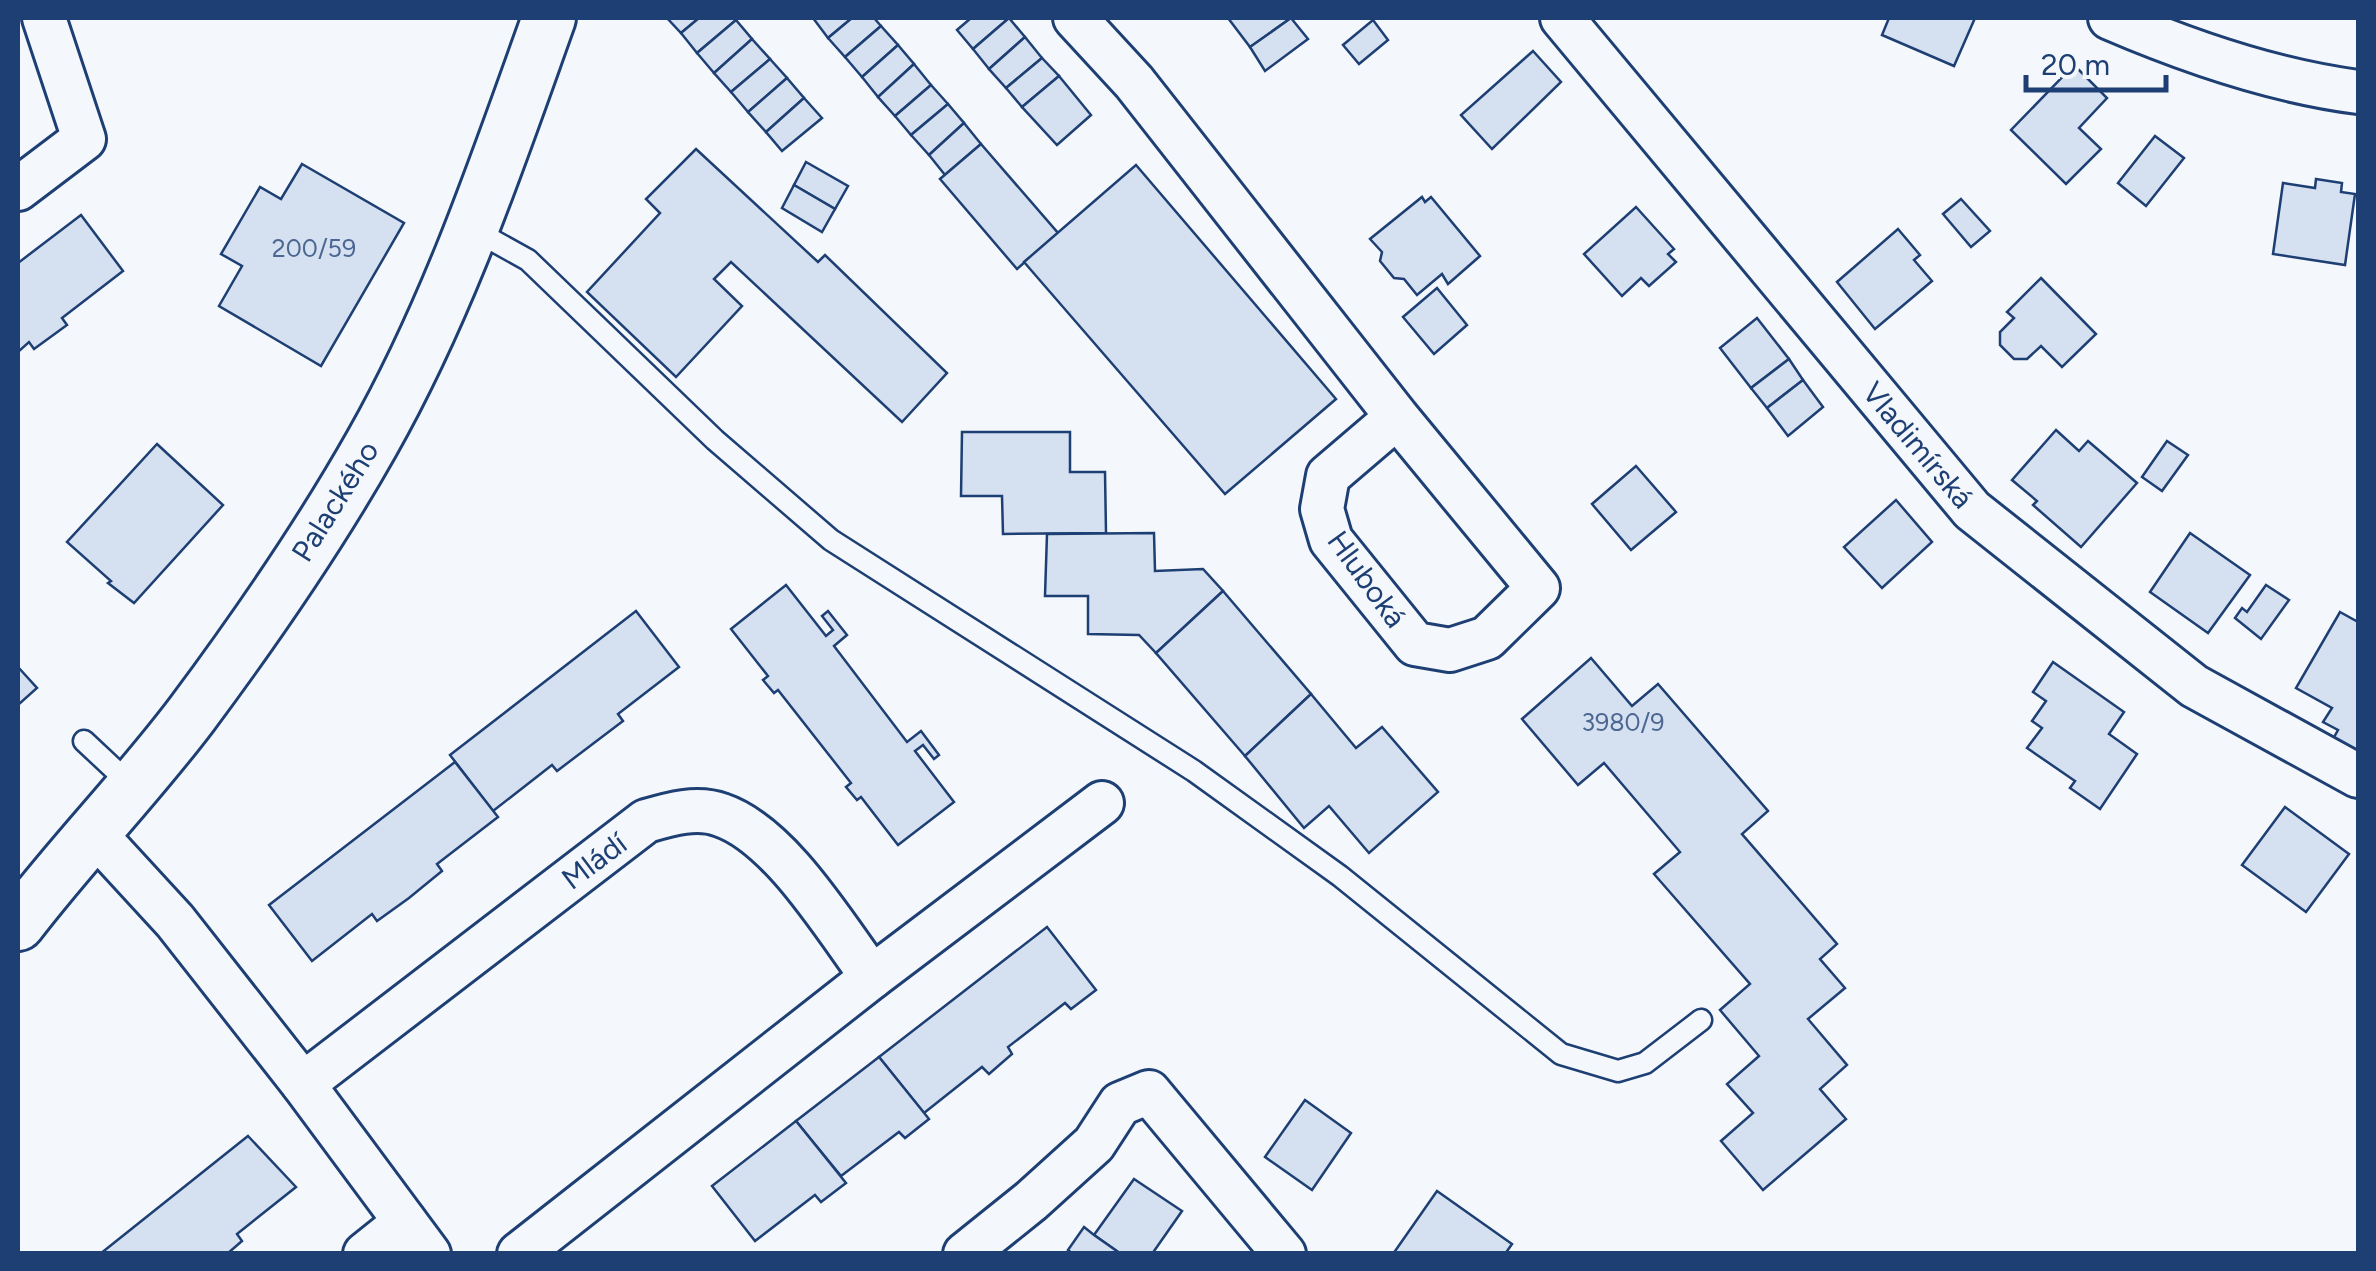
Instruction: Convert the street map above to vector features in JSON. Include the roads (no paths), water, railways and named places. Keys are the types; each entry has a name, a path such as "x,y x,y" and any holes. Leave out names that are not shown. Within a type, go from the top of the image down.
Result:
{"street":[{"path":"18,189 84,139 44,18"},
{"name":"Palackého","path":"18,924 191,715 298,564 372,444 420,352 474,230 549,18"},
{"name":"Hluboká","path":"1075,18 1134,82 1397,418 1538,588 1487,638 1450,650 1415,644 1331,540 1322,509 1328,476 1397,418"},
{"name":"Vladimírská","path":"1562,18 1972,510 2194,686 2358,776"},
{"path":"2110,18 2189,52 2358,92"},
{"path":"520,1254 872,977 1102,803"},
{"name":"Mládí","path":"303,1084 646,821 679,811 719,814 752,830 781,857 872,977"},
{"path":"95,834 175,921 417,1238 364,1254"},
{"path":"965,1254 1031,1202 1094,1144 1120,1104 1149,1092 1284,1254"}],"lane":[{"path":"474,230 528,260 715,440 830,540 1194,771 1340,876 1561,1054 1618,1071 1645,1063 1701,1020"},
{"path":"84,741 132,787"}]}
